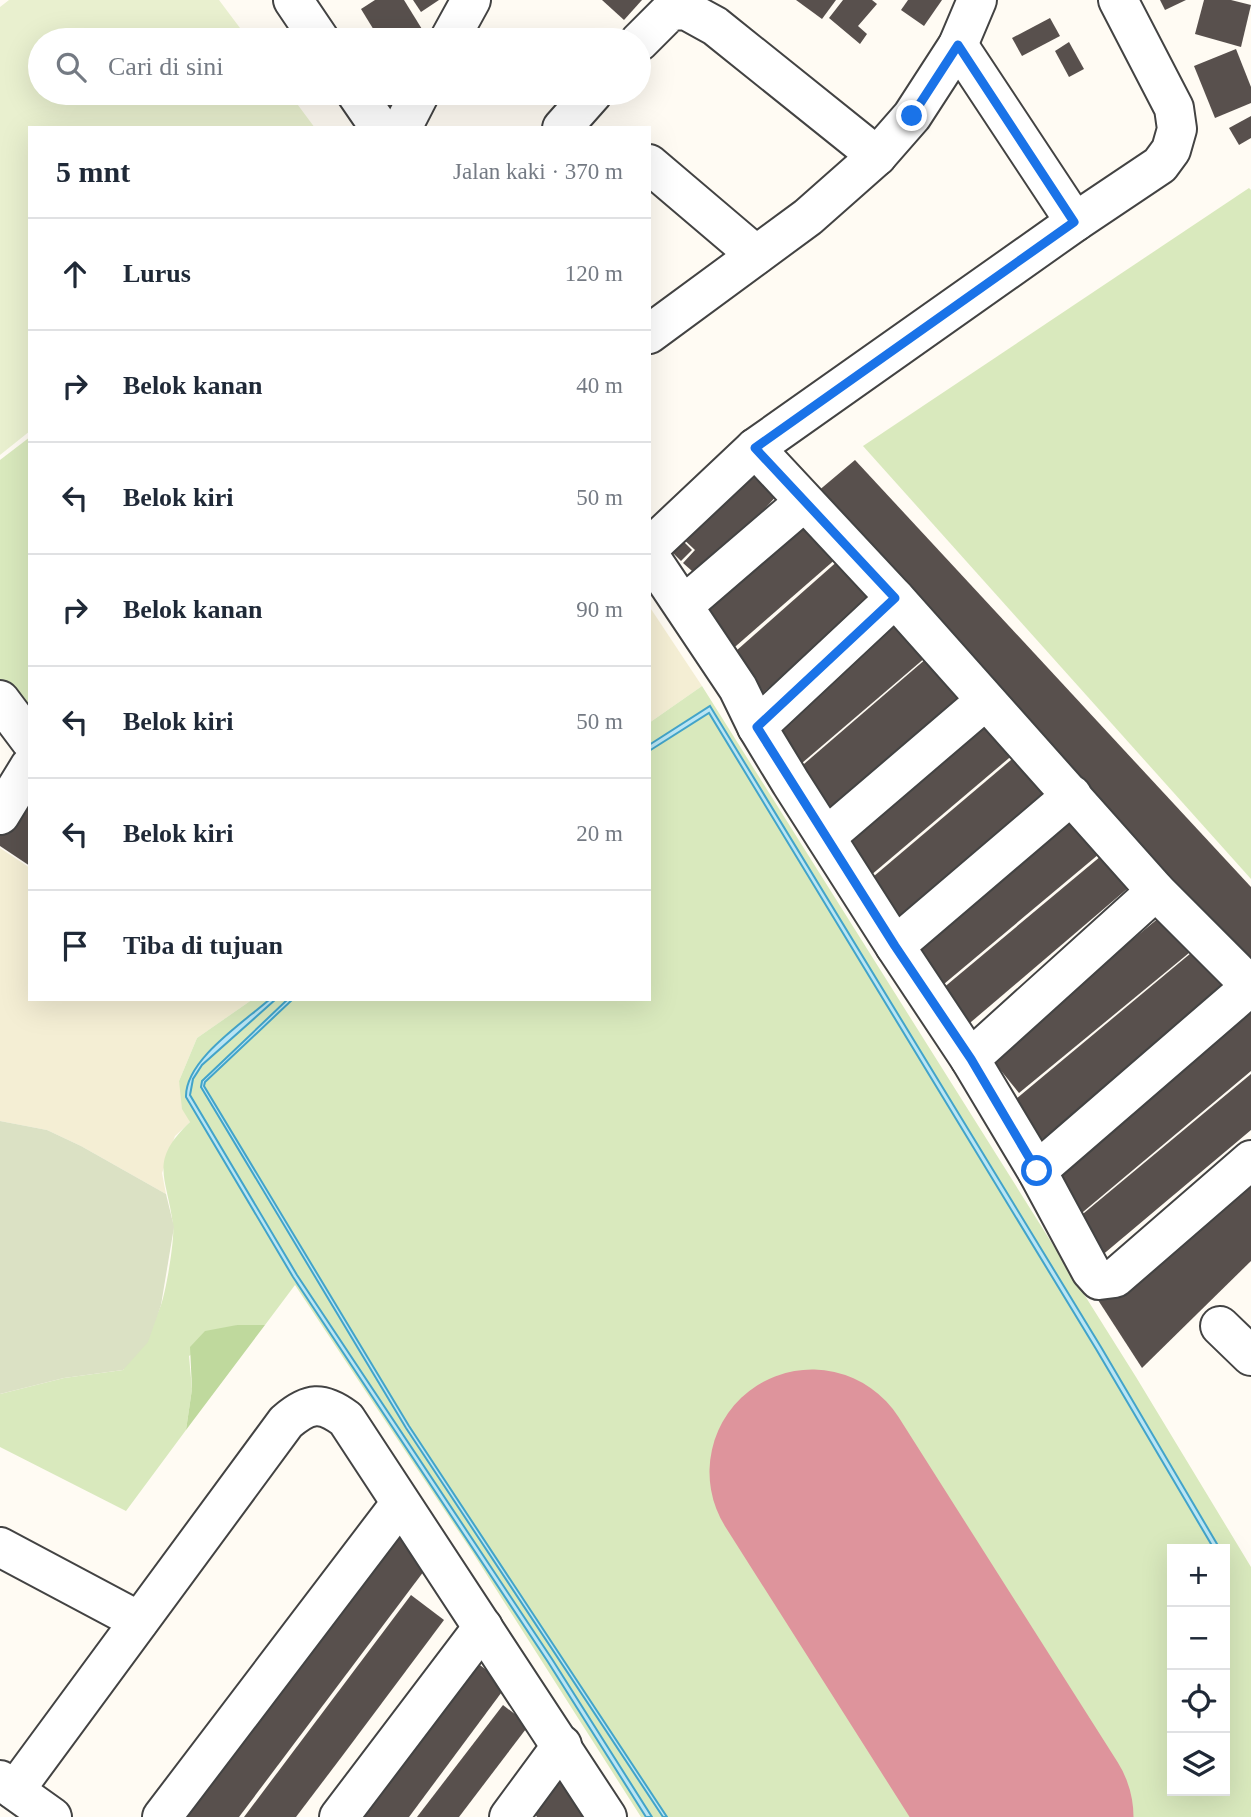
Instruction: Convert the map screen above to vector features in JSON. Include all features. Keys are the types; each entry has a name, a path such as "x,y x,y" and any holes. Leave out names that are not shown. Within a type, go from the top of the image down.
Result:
{"street":[{"path":"293,0 312,28"},
{"path":"456,28 471,0"},
{"path":"651,333 808,216 877,156 912,116 958,45 977,0"},
{"path":"651,546 755,448 1074,222 1160,165 1171,150 1177,130 1174,108 1118,0"},
{"path":"651,28 658,20 676,9 726,13 877,156"},
{"path":"958,45 1074,222"},
{"path":"364,105 379,126"},
{"path":"403,126 414,105"},
{"path":"651,166 756,255"},
{"path":"755,448 895,598 1156,891 1251,986 1037,1171"},
{"path":"684,605 804,502"},
{"path":"651,558 738,688 757,727 895,946 971,1059 1099,1280 1115,1278 1251,1160"},
{"path":"757,727 895,598"},
{"path":"0,700 28,737"},
{"path":"826,836 985,701"},
{"path":"0,816 28,769"},
{"path":"895,946 1072,794"},
{"path":"971,1059 1156,891"},
{"path":"1220,1326 1251,1356"},
{"path":"52,1817 7,1785 139,1621 286,1422 300,1409 317,1405 332,1408 346,1419 607,1817"},
{"path":"162,1817 400,1504"},
{"path":"0,1547 139,1621"},
{"path":"339,1817 483,1627"},
{"path":"509,1817 562,1745"}],"shaded area":[{"path":"651,609 702,686 651,722"},
{"path":"0,848 28,867 28,1001 250,1001 197,1038 179,1081 190,1122 175,1136 162,1173 166,1194 47,1130 0,1121"}],"green space":[{"path":"9,0 219,0 240,28 28,28 28,105 298,105 314,126 28,126 28,433 0,455 0,7"},
{"path":"1249,188 1251,190 1251,879 863,446"},
{"path":"28,439 28,719 0,682 0,460"},
{"path":"702,686 1136,1377 1251,1567 1251,1817 1112,1817 870,1437 754,1508 950,1817 641,1817 473,1553 295,1285 265,1325 237,1325 189,1356 192,1389 186,1430 126,1511 0,1447 0,1394 64,1378 123,1370 154,1321 163,1298 173,1241 173,1225 165,1181 165,1159 177,1136 190,1122 182,1109 179,1081 197,1038 250,1001 651,1001 651,722"},
{"path":"0,1121 47,1130 166,1194 174,1227 161,1305 148,1342 123,1370 64,1378 0,1394"},
{"path":"237,1325 265,1325 186,1430 192,1389 190,1347 205,1331"}],"water":[{"path":"710,706 1101,1347 1217,1544 1211,1544 1096,1349 709,713 651,750 651,744"},
{"path":"268,1001 274,1001 202,1065 193,1079 190,1095 297,1275 552,1659 652,1817 646,1817 548,1662 293,1277 186,1097 188,1083 195,1069 232,1030"},
{"path":"286,1001 291,1001 205,1082 204,1086 409,1426 667,1817 663,1817 406,1428 201,1087 202,1081"}],"building":[{"path":"375,0 404,0 421,28 373,28 361,9"},
{"path":"413,0 439,0 421,12"},
{"path":"602,0 642,0 624,20"},
{"path":"796,0 836,0 822,19"},
{"path":"843,0 872,0 877,4 858,26 867,34 860,44 829,18"},
{"path":"908,0 942,0 924,26 901,10"},
{"path":"1160,0 1186,0 1165,10"},
{"path":"1204,0 1231,0 1251,5 1241,47 1195,34"},
{"path":"1050,18 1060,36 1022,56 1012,38"},
{"path":"1069,42 1084,69 1069,77 1055,51"},
{"path":"1236,49 1251,87 1251,103 1215,118 1194,66"},
{"path":"1251,116 1251,138 1239,145 1229,128"},
{"path":"855,460 1251,887 1251,969 817,492"},
{"path":"748,463 780,492 711,568 698,573 692,571 683,563 695,550 679,535"},
{"path":"805,519 838,557 728,653 696,616"},
{"path":"681,539 692,550 681,561 670,550"},
{"path":"840,559 872,596 756,699 728,658"},
{"path":"893,618 926,657 795,769 762,730"},
{"path":"927,658 960,697 830,809 797,770"},
{"path":"983,716 1015,753 870,876 839,839"},
{"path":"1018,754 1051,793 901,922 867,882"},
{"path":"18,799 28,806 28,865 0,846 0,827"},
{"path":"1072,809 1105,849 938,989 906,949"},
{"path":"1107,851 1134,883 964,1028 936,994"},
{"path":"1166,912 1195,948 1019,1093 990,1057"},
{"path":"1197,948 1228,985 1034,1146 1004,1109"},
{"path":"1251,1005 1251,1071 1071,1222 1045,1177"},
{"path":"1251,1074 1251,1130 1100,1257 1072,1223"},
{"path":"1251,1172 1251,1261 1142,1368 1098,1300"},
{"path":"395,1525 427,1567 239,1817 177,1817"},
{"path":"411,1595 444,1620 343,1755 296,1817 244,1817"},
{"path":"473,1660 507,1685 409,1817 356,1817"},
{"path":"503,1705 529,1725 459,1817 417,1817"},
{"path":"558,1770 588,1817 537,1817 531,1808"}],"runway":[{"path":"812,1472 1031,1817"}],"route":[{"path":"912,116 958,45 1074,222 755,448 895,598 757,727 895,946 971,1059 1037,1171"}]}
